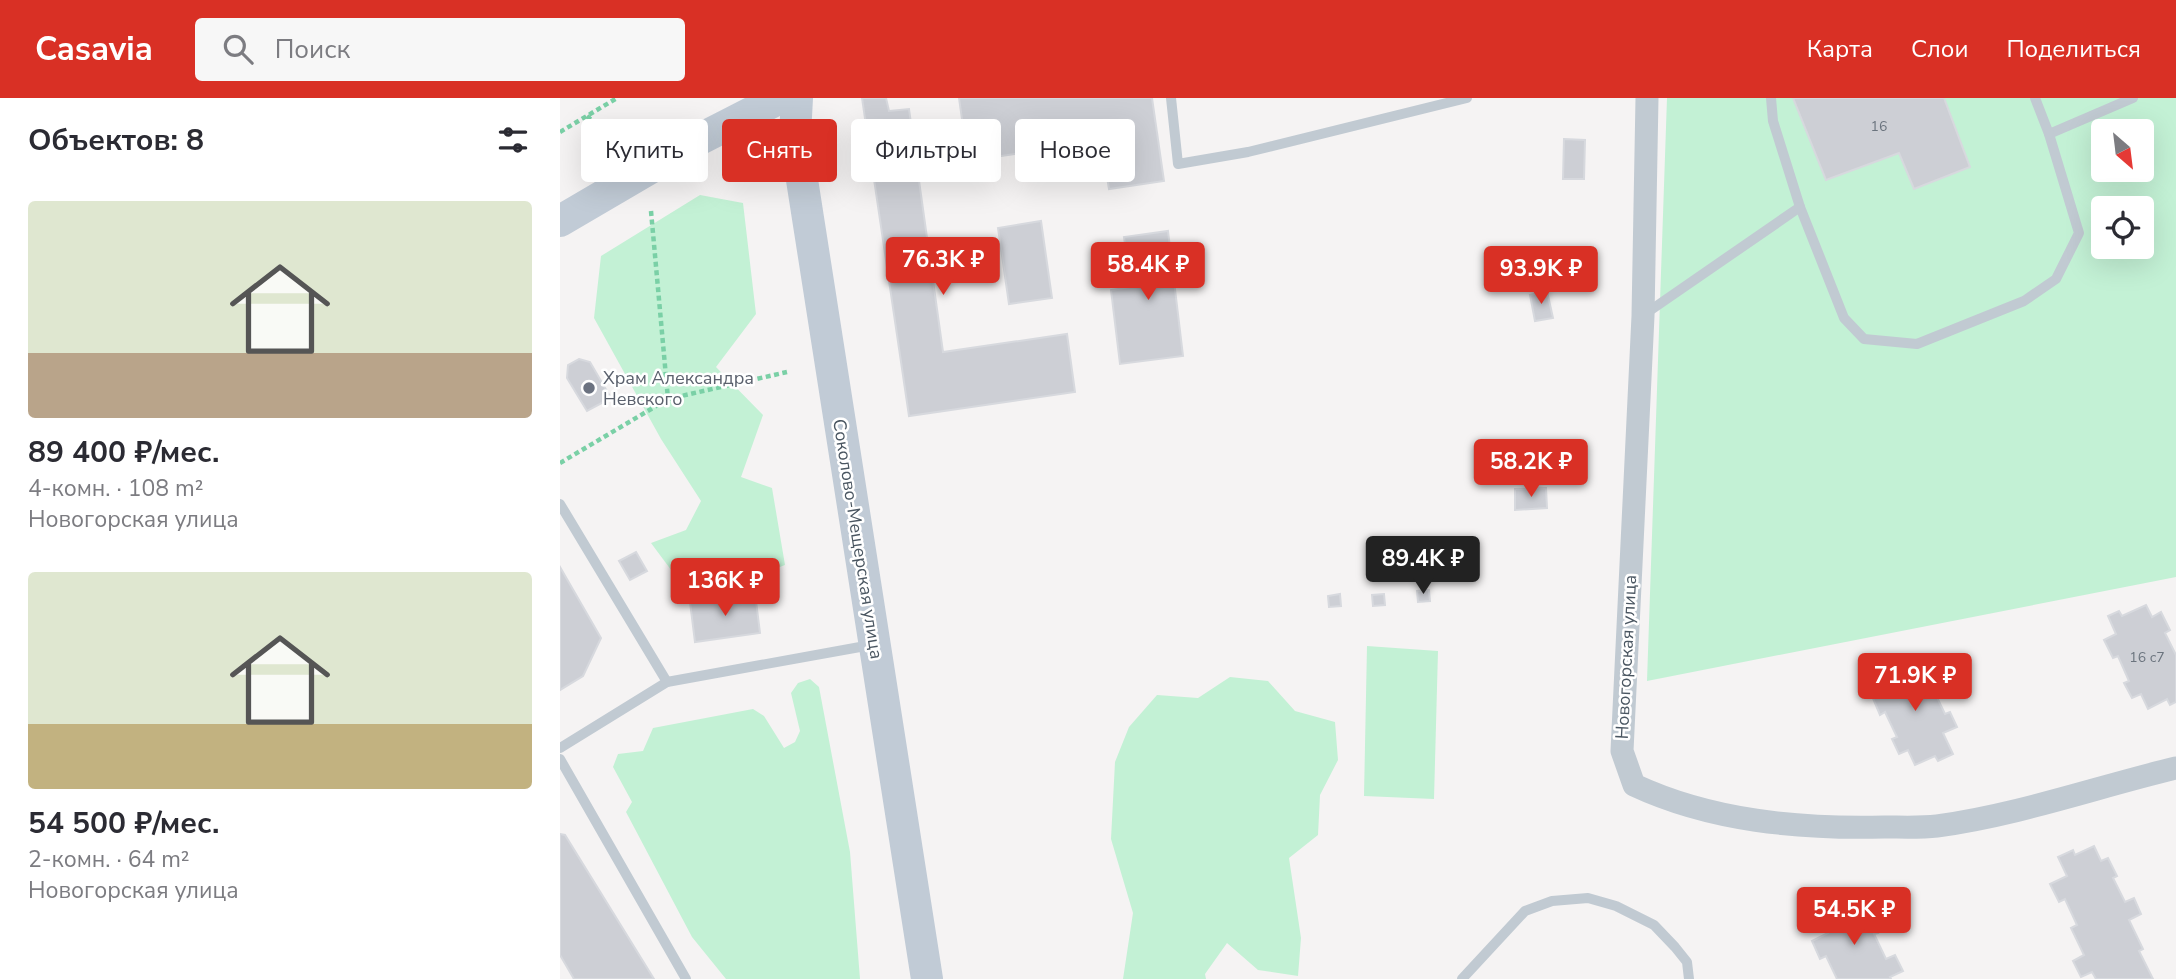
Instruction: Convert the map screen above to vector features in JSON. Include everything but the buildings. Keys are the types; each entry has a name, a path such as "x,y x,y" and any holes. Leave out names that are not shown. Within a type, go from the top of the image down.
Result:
{"street":[{"path":"560,221 700,139 780,98"},
{"name":"Соколово-Мещерская улица","path":"797,98 795,135 927,979"},
{"name":"Новогорская улица","path":"1647,98 1643,316 1622,751 1634,785 1664,799 1764,823 1849,828 1936,826 2007,813 2176,768"}],"lane":[{"path":"1171,98 1178,164 1248,152 1466,98"},
{"path":"1771,98 1773,121 1800,207 1844,318 1864,339 1917,344 2024,301 2056,279 2079,233 2049,134 2035,98"},
{"path":"2049,134 2133,98"},
{"path":"1643,316 1800,207"},
{"path":"560,504 667,682"},
{"path":"560,748 667,682 875,644"},
{"path":"560,759 686,979"},
{"path":"1462,979 1525,911 1552,901 1588,898 1616,906 1654,925 1686,962 1689,979"}],"path":[{"path":"560,132 617,98"},
{"path":"586,116 589,119"},
{"path":"651,211 668,399"},
{"path":"560,463 668,399 787,372"}],"green space":[{"path":"1667,98 2176,98 2176,577 1647,681"},
{"path":"700,195 743,203 756,314 716,367 763,415 741,477 772,488 785,565 731,586 686,590 651,543 686,530 701,501 661,439 594,318 601,256"},
{"path":"1367,646 1438,651 1434,799 1364,796"},
{"path":"1230,677 1268,681 1295,711 1335,722 1338,760 1320,795 1318,835 1289,858 1301,938 1298,976 1258,970 1227,943 1205,974 1206,979 1123,979 1133,913 1111,839 1115,762 1129,727 1157,695 1198,698"},
{"path":"810,679 819,687 850,852 860,979 726,979 692,937 626,812 632,802 613,767 618,754 643,751 653,728 753,709 764,716 784,748 795,742 800,731 791,693 798,683"}],"place":[{"name":"Храм Александра Невского","path":"589,388"}]}
